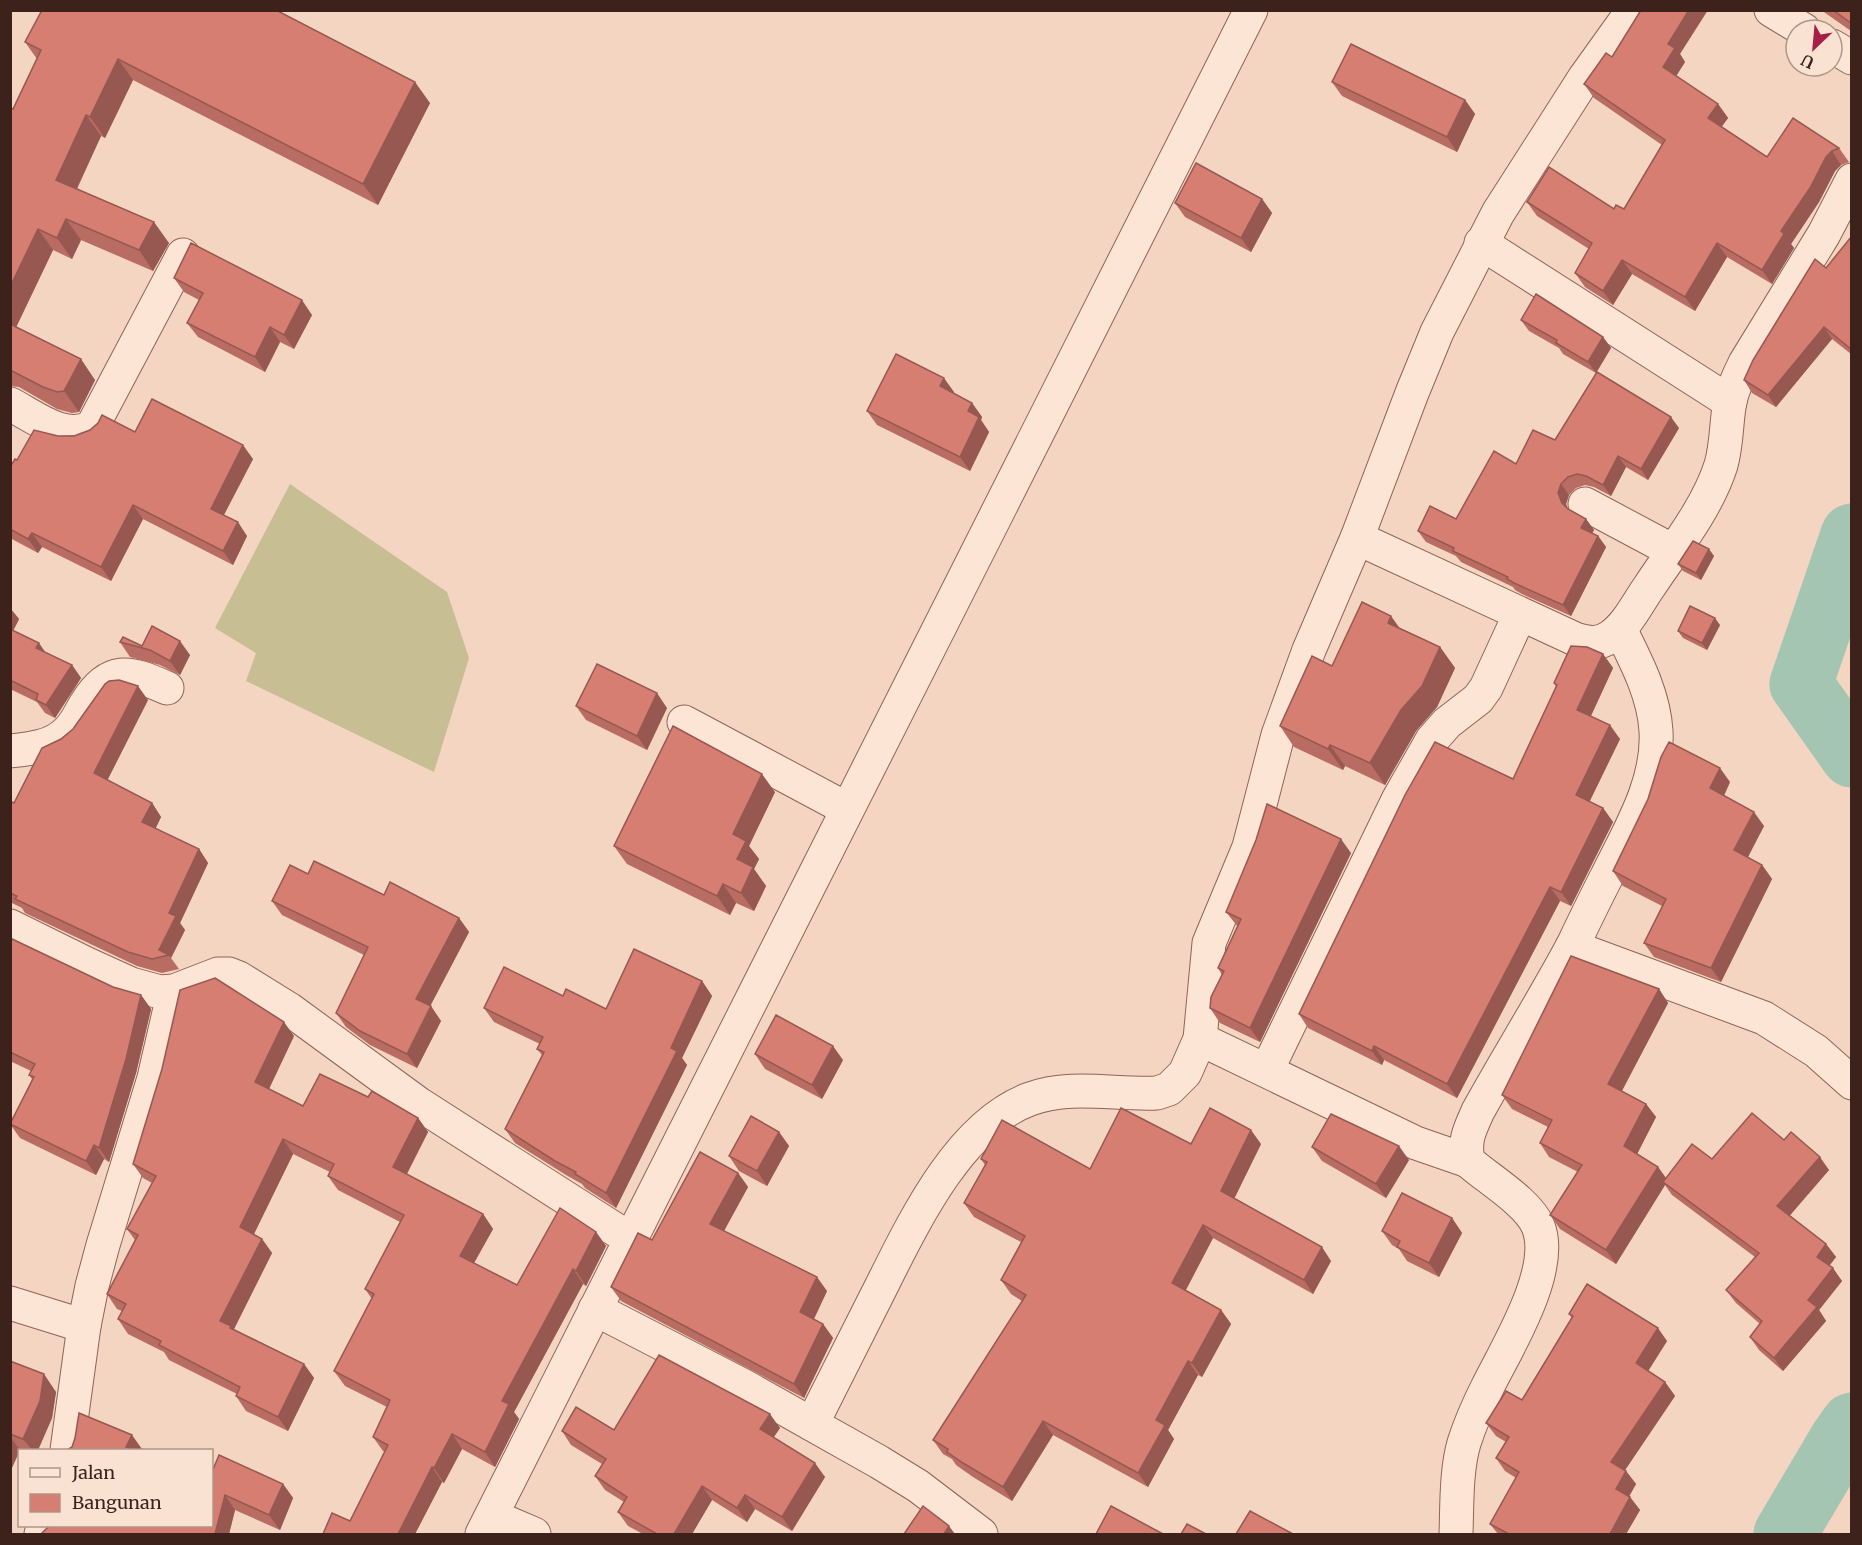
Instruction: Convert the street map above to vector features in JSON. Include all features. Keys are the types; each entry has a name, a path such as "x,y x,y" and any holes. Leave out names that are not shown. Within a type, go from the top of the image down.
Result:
{"street":[{"path":"534,1534 487,1525 1251,10"},
{"path":"812,1424 921,1212 950,1165 989,1123 1010,1108 1029,1099 1053,1092 1157,1093 1169,1089 1185,1073 1200,1039 1209,943 1249,847 1278,735 1429,353 1481,243 1498,213 1585,77 1633,10"},
{"path":"1771,10 1784,18"},
{"path":"1356,538 1575,639 1589,643 1601,642 1620,629 1696,516 1721,464 1730,402 1736,381 1824,234 1851,180"},
{"path":"1481,243 1730,402"},
{"path":"10,404 57,429 71,433 82,432 92,427 183,255"},
{"path":"1585,504 1673,552"},
{"path":"1267,1070 1398,800 1420,760 1432,740 1447,723 1478,699 1521,614"},
{"path":"1468,1161 1465,1147 1468,1133 1572,947 1636,818 1651,780 1656,731 1650,701 1639,668 1620,629"},
{"path":"10,751 44,746 66,734 75,724 96,689 106,680 120,674 145,678 167,688"},
{"path":"684,722 847,809"},
{"path":"10,926 131,984 160,992 174,991 219,974 229,974 239,978 289,1009 419,1104 630,1239"},
{"path":"1572,947 1764,1018 1816,1051 1851,1083"},
{"path":"67,1449 84,1326 103,1245 154,1078 174,991"},
{"path":"1200,1039 1416,1143 1468,1161 1526,1209 1538,1225 1541,1259 1536,1283 1518,1326 1486,1389 1463,1446 1456,1534"},
{"path":"10,1303 84,1326"},
{"path":"595,1309 686,1355 812,1424 918,1486 981,1534"}],"shaded area":[{"path":"290,484 447,592 469,658 434,772 246,681 256,653 215,628"}],"building":[{"path":"42,10 276,10 415,82 363,184 118,59 90,117 86,115 56,180 154,222 139,250 66,219 57,238 38,229 10,287 10,108 13,109 41,50 25,42"},
{"path":"1641,10 1689,10 1668,44 1675,48 1663,67 1718,104 1708,118 1767,157 1793,118 1839,148 1826,157 1810,188 1781,231 1784,234 1762,270 1717,243 1685,297 1622,260 1603,291 1575,273 1592,243 1527,202 1549,167 1614,209 1616,205 1624,209 1665,140 1584,84 1606,53 1612,57"},
{"path":"1833,10 1851,10 1851,23"},
{"path":"1351,44 1465,100 1447,137 1332,82"},
{"path":"1196,163 1262,199 1241,238 1175,203"},
{"path":"1851,237 1851,349 1824,327 1768,395 1744,380 1753,360 1815,259 1826,268"},
{"path":"191,243 302,300 284,335 270,327 255,357 187,323 203,293 174,278"},
{"path":"1536,294 1603,337 1588,362 1556,343 1557,340 1521,320"},
{"path":"10,324 81,359 64,391 57,392 43,387 10,370"},
{"path":"896,354 944,378 940,386 972,403 968,411 979,417 960,457 867,411"},
{"path":"1597,372 1671,417 1641,469 1618,456 1603,485 1577,474 1568,477 1561,484 1558,493 1562,503 1586,519 1581,528 1598,536 1563,605 1514,583 1507,579 1508,577 1453,551 1454,548 1418,531 1430,506 1456,519 1494,451 1516,464 1533,430 1555,440"},
{"path":"152,399 243,445 211,509 238,522 223,551 133,505 101,567 32,533 28,539 10,529 10,467 15,459 17,460 34,430 58,436 74,436 90,430 98,423 102,415 135,432"},
{"path":"1693,541 1709,549 1696,573 1678,564"},
{"path":"1362,602 1391,616 1388,623 1440,647 1422,686 1401,710 1370,763 1330,745 1328,749 1280,726 1312,656 1332,666"},
{"path":"1690,606 1715,618 1702,643 1678,631"},
{"path":"152,626 180,641 170,661 150,650 120,642 123,637 142,646"},
{"path":"10,629 39,643 36,648 72,665 46,705 36,700 38,694 10,680"},
{"path":"1571,646 1587,647 1603,654 1577,710 1610,725 1576,795 1603,808 1561,892 1550,887 1447,1084 1374,1046 1372,1051 1299,1014 1405,795 1435,742 1513,779 1557,685 1554,683"},
{"path":"597,664 657,693 637,736 576,706"},
{"path":"119,680 138,686 94,773 152,803 142,822 199,849 169,913 176,916 159,950 169,955 152,959 128,952 15,899 17,896 10,893 10,801 14,803 42,748 61,739 73,729 105,684"},
{"path":"673,726 762,774 733,834 746,841 737,859 753,867 741,893 723,884 717,896 614,846"},
{"path":"1669,742 1720,768 1710,788 1754,812 1734,850 1762,865 1711,968 1644,943 1666,899 1613,871 1648,799 1661,757"},
{"path":"1267,804 1341,839 1250,1028 1210,1008 1211,997 1224,971 1218,968 1241,919 1226,912 1256,840"},
{"path":"314,861 384,895 390,882 459,918 416,999 431,1006 407,1054 360,1031 336,1013 368,947 272,901 290,865 308,874"},
{"path":"10,938 113,987 141,995 126,1059 99,1148 94,1145 86,1161 10,1124 34,1077 29,1075 35,1064 10,1052"},
{"path":"634,949 702,981 671,1048 677,1051 606,1193 505,1129 544,1052 537,1049 543,1037 484,1008 504,967 563,996 566,989 606,1009"},
{"path":"1571,956 1659,989 1608,1084 1646,1104 1624,1146 1658,1167 1606,1250 1550,1215 1582,1165 1540,1143 1552,1120 1502,1095"},
{"path":"215,978 284,1022 255,1082 303,1106 320,1074 368,1097 372,1091 418,1118 393,1167 483,1214 460,1256 517,1285 560,1208 596,1232 576,1271 573,1269 502,1401 509,1404 485,1452 452,1434 434,1468 432,1467 398,1534 323,1534 332,1513 350,1521 388,1445 373,1437 390,1400 334,1371 374,1294 365,1289 404,1215 328,1176 334,1164 283,1139 240,1227 262,1239 220,1321 304,1364 278,1417 236,1396 240,1387 159,1345 161,1341 118,1319 126,1304 107,1294 138,1235 127,1229 156,1176 133,1164 162,1069 180,990"},
{"path":"776,1015 833,1046 812,1085 755,1054"},
{"path":"1121,1108 1191,1144 1210,1108 1251,1130 1221,1191 1322,1247 1304,1280 1203,1225 1172,1283 1221,1310 1192,1363 1188,1361 1156,1420 1165,1425 1138,1473 1043,1421 1003,1487 963,1463 947,1452 948,1449 933,1440 1026,1295 1001,1280 1025,1236 964,1203 987,1162 981,1159 1002,1120 1090,1169"},
{"path":"1752,1113 1784,1140 1791,1132 1820,1157 1777,1206 1826,1244 1817,1257 1833,1268 1808,1300 1817,1307 1774,1358 1750,1337 1762,1321 1726,1290 1759,1253 1663,1182 1692,1144 1712,1159"},
{"path":"1331,1114 1399,1146 1376,1184 1312,1147"},
{"path":"751,1116 779,1132 757,1171 729,1156"},
{"path":"700,1152 738,1173 710,1224 817,1277 800,1312 823,1324 794,1384 611,1287 638,1233 652,1240"},
{"path":"1402,1193 1452,1218 1429,1263 1397,1247 1400,1241 1382,1231"},
{"path":"1587,1284 1658,1328 1636,1363 1665,1382 1611,1462 1626,1471 1616,1489 1630,1497 1610,1534 1509,1534 1490,1524 1519,1472 1496,1458 1509,1437 1486,1423 1506,1391 1522,1400 1573,1316 1569,1314"},
{"path":"659,1355 770,1414 760,1429 815,1463 782,1517 745,1495 737,1508 702,1486 674,1534 657,1534 618,1512 627,1497 595,1476 606,1459 562,1431 576,1407 614,1430"},
{"path":"10,1361 44,1374 40,1401 23,1439 10,1434"},
{"path":"79,1413 132,1435 126,1447 133,1449 69,1449 72,1447"},
{"path":"219,1455 283,1484 269,1515 225,1495 215,1534 41,1534 48,1527 213,1527 213,1470"},
{"path":"923,1506 949,1526 944,1534 904,1534"},
{"path":"1111,1506 1163,1534 1096,1534"},
{"path":"1250,1511 1293,1534 1236,1534"},
{"path":"1187,1524 1206,1534 1181,1534"}],"waterway":[{"path":"1852,535 1801,684 1852,756"},
{"path":"1785,1534 1852,1424"}]}
